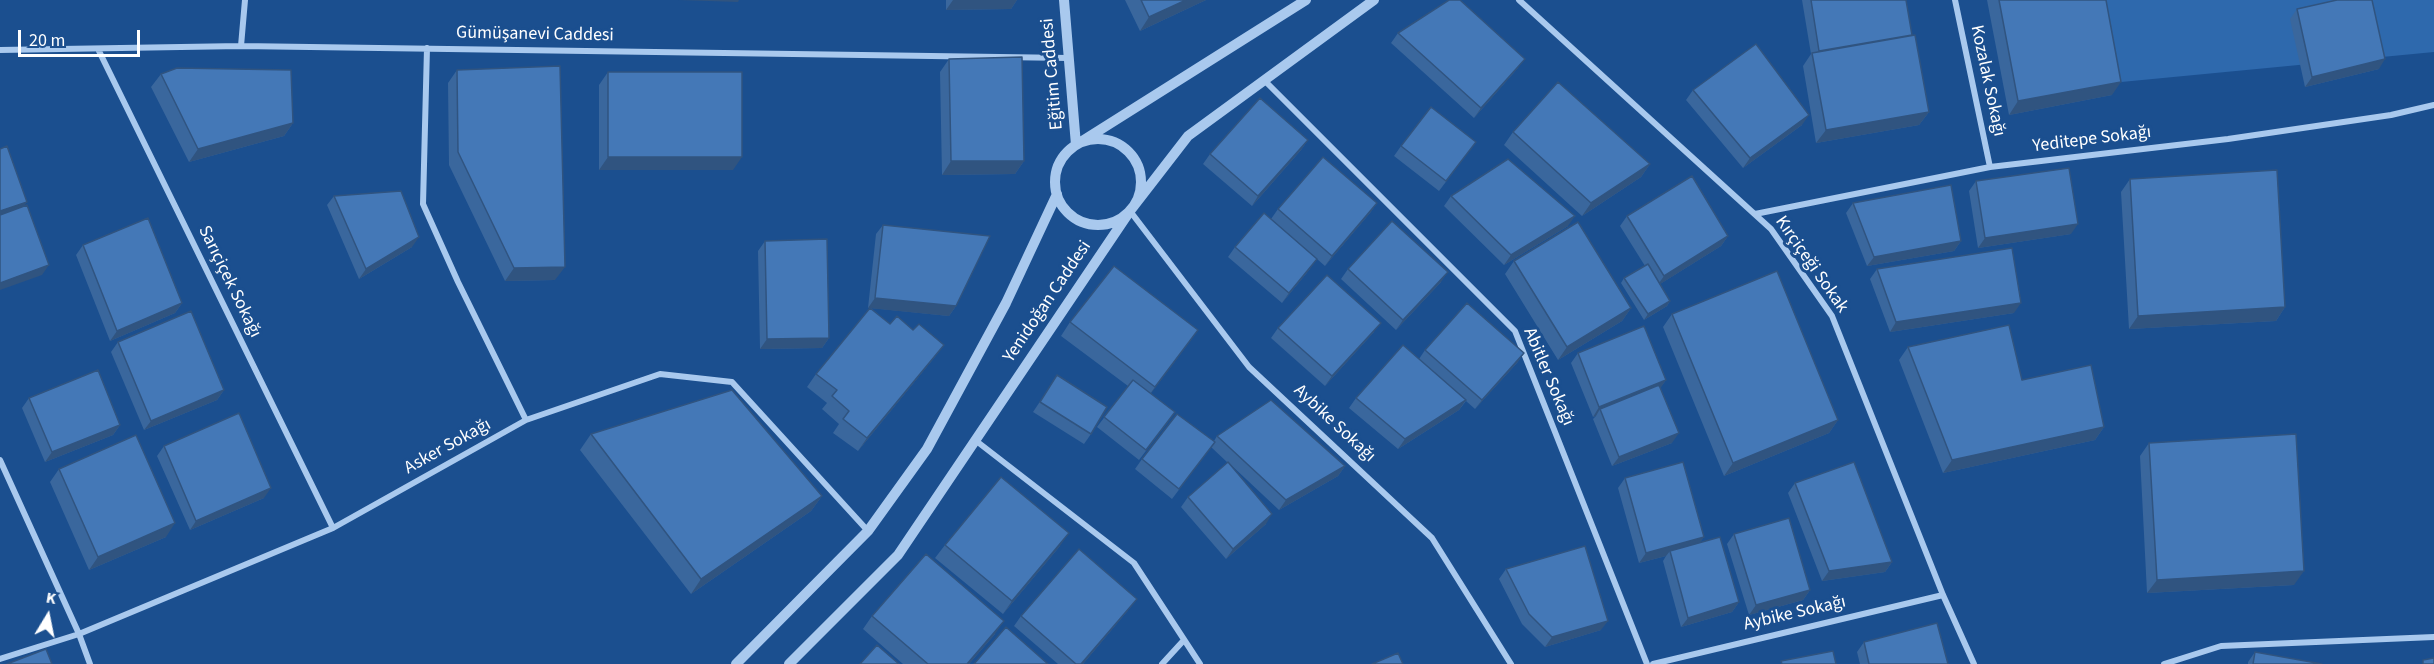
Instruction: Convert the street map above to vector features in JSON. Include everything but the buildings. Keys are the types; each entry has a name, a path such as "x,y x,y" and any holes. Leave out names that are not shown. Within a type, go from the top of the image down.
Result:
{"street":[{"path":"241,46 245,0"},
{"name":"Eğitim Caddesi","path":"1064,0 1076,145"},
{"path":"1076,145 1102,138 1116,142 1136,160 1141,186 1137,200 1130,211 1121,218 1111,222 1088,223 1068,213 1057,194 1055,180 1058,166 1065,154 1076,145 1306,0"},
{"name":"Yenidoğan Caddesi","path":"789,664 898,555 1130,211 1188,136 1374,0"},
{"name":"Kırçiçeği Sokak","path":"1519,0 1771,229 1832,316 1943,596 1974,664"},
{"name":"Kozalak Sokağı","path":"1955,0 1990,167"},
{"name":"Gümüşanevi Caddesi","path":"0,50 241,46 1069,58"},
{"name":"Sarıçiçek Sokağı","path":"98,48 333,528"},
{"path":"427,48 423,204 458,282 526,420"},
{"name":"Abitler Sokağı","path":"1263,80 1515,331 1647,664"},
{"name":"Yeditepe Sokağı","path":"1755,214 1990,167 2228,139 2391,115 2434,105"},
{"name":"Yenidoğan Caddesi","path":"736,664 868,531 927,448 1006,303 1057,194"},
{"name":"Aybike Sokağı","path":"1130,211 1249,367 1432,538 1511,664"},
{"name":"Asker Sokağı","path":"0,659 79,634 333,528 526,420 660,374 732,382 868,531"},
{"path":"975,440 1134,562 1200,664"},
{"path":"0,460 79,634 90,664"},
{"name":"Aybike Sokağı","path":"1653,664 1943,596"},
{"path":"2164,664 2221,646 2434,638"},
{"path":"1162,664 1184,640"}],"shaded area":[{"path":"2083,0 2434,0 2434,52 2090,85"}]}
